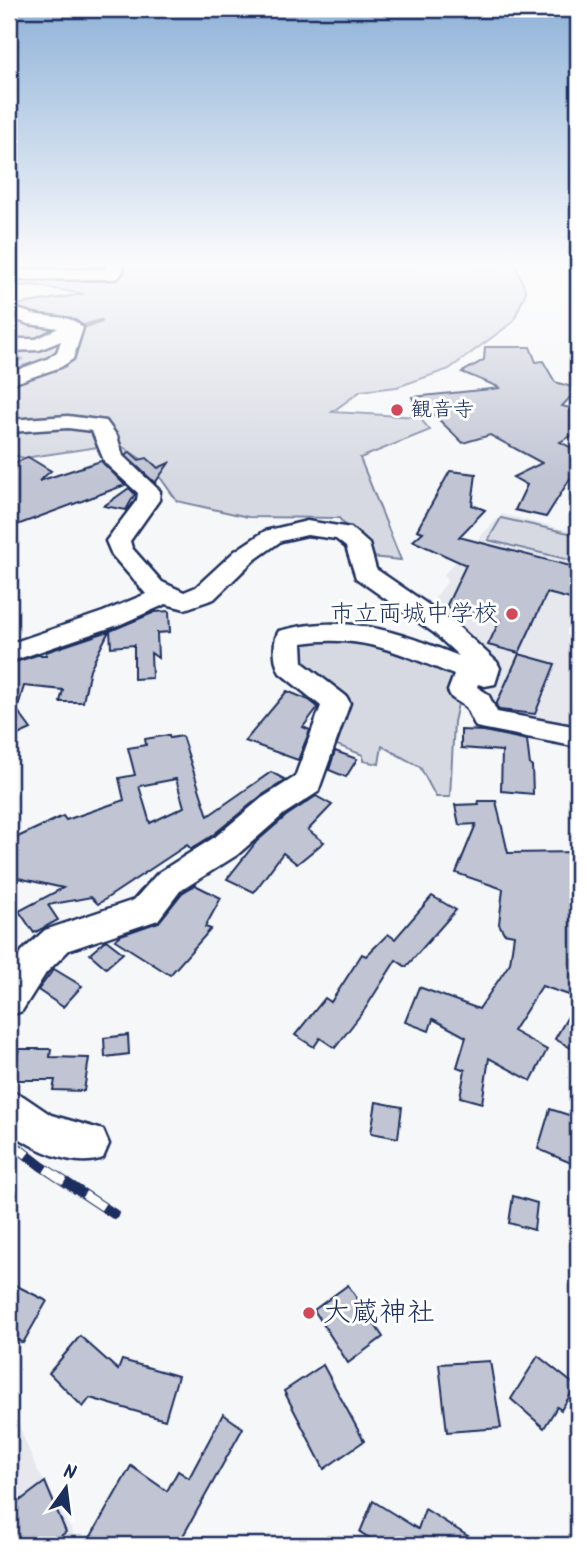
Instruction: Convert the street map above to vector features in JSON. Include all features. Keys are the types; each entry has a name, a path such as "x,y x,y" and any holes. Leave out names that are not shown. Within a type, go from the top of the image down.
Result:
{"street":[{"path":"9,345 39,344 58,336"},
{"path":"9,379 54,363 66,355 72,336"},
{"path":"9,426 68,422 99,425 106,436 113,458 149,491 148,500 118,541 120,550 164,595 184,601 205,593 244,556 273,536 307,528 343,533 357,544 365,573 443,627 487,668 478,701"},
{"path":"9,653 111,618 164,595"},
{"path":"9,1000 34,961 57,940 146,910 169,882 226,846 273,807 307,784 336,703 290,667 288,637 332,629 394,640 470,671 462,691 478,701 486,720 578,737"},
{"path":"9,1109 42,1132 89,1144"}],"shaded area":[{"path":"9,336 495,336 449,369 397,387 361,391 332,412 419,417 430,430 360,458 401,560 371,557 339,518 248,517 177,501 152,466 118,444 24,458 9,454 9,441 28,420 9,419 9,365 22,359 9,347"},
{"name":"市立両城中学校","path":"502,514 578,533 578,727 540,720 502,718 486,702 496,674 491,660 432,602 447,582 444,574"},
{"path":"501,518 578,535 578,562 488,540"},
{"path":"342,631 465,672 454,722 450,797 436,797 420,767 382,746 379,764 363,761 363,755 334,744 345,702 308,674 299,644"},
{"path":"9,1401 36,1467 80,1545 9,1545"}],"building":[{"path":"485,347 530,347 536,362 543,361 555,382 578,389 562,406 578,410 578,432 560,442 578,451 578,466 546,517 515,510 527,485 513,477 542,463 490,435 463,443 432,413 419,414 412,397 501,388 462,372 484,360"},
{"path":"130,452 139,460 147,458 158,468 169,463 155,483 125,455"},
{"path":"28,457 51,471 39,481 101,461 125,485 9,528 9,466"},
{"path":"450,471 476,474 472,505 485,510 459,537 578,568 578,601 547,593 519,653 488,645 500,620 446,607 466,565 413,541 423,532 417,530"},
{"path":"129,488 135,494 126,510 104,506"},
{"path":"169,611 170,632 157,633 158,658 151,653 152,678 134,679 134,645 111,647 110,631 155,612"},
{"path":"109,631 90,669 83,702 60,702 63,690 24,686 17,710 31,729 9,739 9,664 37,655 46,655 46,652"},
{"path":"519,654 555,664 535,714 499,710 496,705"},
{"path":"287,691 318,707 303,727 310,730 298,760 245,741"},
{"path":"461,730 484,731 527,740 533,794 501,791 502,751 461,748"},
{"path":"182,736 208,816 271,772 286,780 261,796 213,835 191,849 187,845 98,904 91,897 48,905 58,920 34,933 19,911 63,888 9,876 9,841 63,816 66,820 124,800 119,778 135,775 128,748 146,745 145,739","holes":["176,779 184,807 150,823 139,786"]},
{"path":"335,751 357,759 346,777 329,770"},
{"path":"316,796 332,805 308,830 324,842 297,864 283,853 254,892 227,879 257,841 286,816"},
{"path":"478,801 496,801 508,853 578,852 578,998 542,986 513,1031 547,1050 531,1081 489,1058 482,1103 460,1097 465,1070 457,1067 466,1037 433,1019 429,1031 405,1022 419,987 479,1009 510,963 514,935 504,933 499,924 503,889 456,873 476,824 459,825 455,805 479,804"},
{"path":"195,885 221,898 205,927 211,929 170,975 115,940 121,935 159,922 182,893"},
{"path":"432,896 456,910 406,967 396,960 365,1009 335,1048 320,1038 314,1047 295,1035 325,998 331,1002 362,954 366,956 388,934 395,939"},
{"path":"106,940 123,953 106,968 90,954"},
{"path":"54,969 82,986 63,1007 38,990"},
{"path":"578,999 578,1052 555,1039"},
{"path":"128,1035 129,1054 105,1057 104,1038"},
{"path":"19,1049 51,1049 50,1057 89,1058 84,1091 53,1090 55,1080 13,1080"},
{"path":"376,1102 402,1107 398,1138 371,1133"},
{"path":"550,1109 578,1118 578,1166 538,1149"},
{"path":"513,1196 537,1203 534,1230 509,1223"},
{"path":"15,1285 47,1301 23,1343 9,1336 9,1295"},
{"path":"348,1285 383,1337 348,1363 314,1310"},
{"path":"80,1336 118,1370 122,1360 178,1376 165,1420 90,1398 83,1407 49,1373"},
{"path":"538,1356 576,1386 561,1410 557,1407 544,1428 511,1399"},
{"path":"490,1361 501,1428 447,1432 439,1364"},
{"path":"323,1365 364,1441 324,1469 284,1391"},
{"path":"223,1414 243,1428 178,1545 86,1545 131,1466 167,1491 178,1471 189,1478"},
{"path":"45,1482 66,1532 49,1545 9,1545 9,1509"},
{"path":"373,1501 418,1529 425,1509 482,1545 381,1545 360,1532"}],"waterway":[{"path":"9,358 25,347"}],"railway":[{"path":"9,1141 41,1166 114,1214"}],"place":[{"name":"観音寺","path":"397,410"},
{"name":"市立両城中学校","path":"512,614"},
{"name":"大蔵神社","path":"309,1313"}]}
